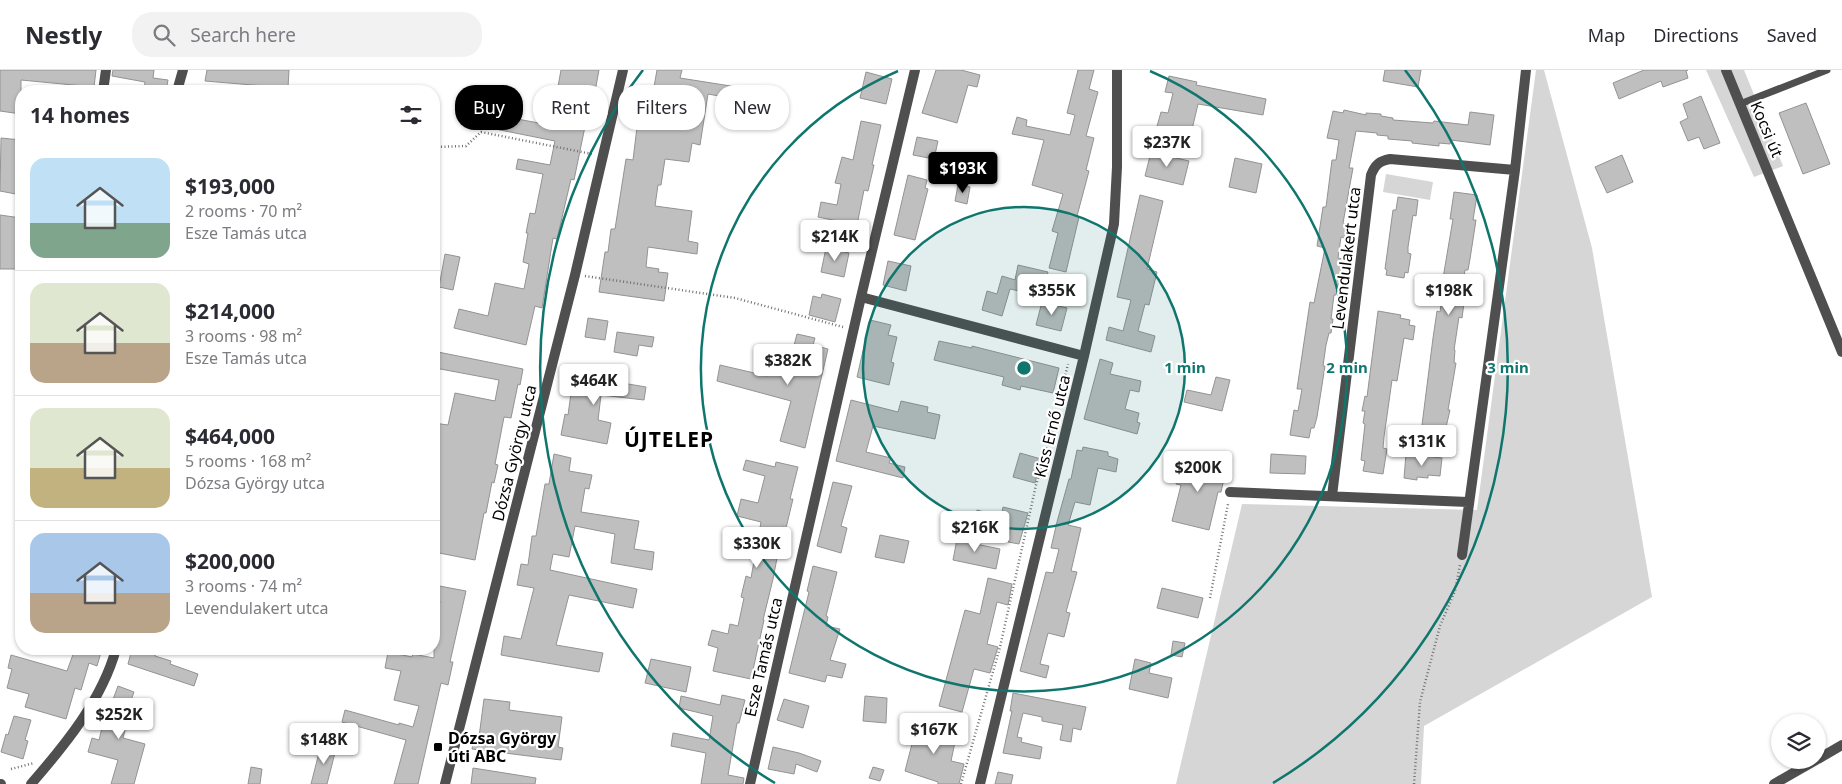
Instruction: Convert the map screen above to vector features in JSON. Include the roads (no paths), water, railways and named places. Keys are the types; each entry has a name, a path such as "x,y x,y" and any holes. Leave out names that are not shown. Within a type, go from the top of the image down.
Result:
{"street":[{"path":"105,85 106,70"},
{"path":"179,85 183,70"},
{"name":"Dózsa György utca","path":"445,784 575,275 623,70"},
{"name":"Esze Tamás utca","path":"750,784 860,297 915,70"},
{"name":"Kiss Ernő utca","path":"980,784 1084,356 1114,224 1117,167 1117,70"},
{"path":"1462,555 1526,70"},
{"name":"Kocsi út","path":"1726,70 1842,352"},
{"name":"Levendulakert utca","path":"1332,496 1371,174 1375,166 1381,160 1390,159 1514,170"},
{"path":"860,297 1084,356"},
{"path":"1230,492 1468,502"},
{"path":"31,784 68,740 82,719 104,678 114,655"},
{"path":"1826,755 1842,745"},
{"path":"1774,784 1801,769"}],"lane":[{"path":"1740,104 1827,70"}],"place":[{"name":"Dózsa György úti ABC","path":"438,747"}],"district":[{"name":"ÚJTELEP","path":"669,439"}]}
